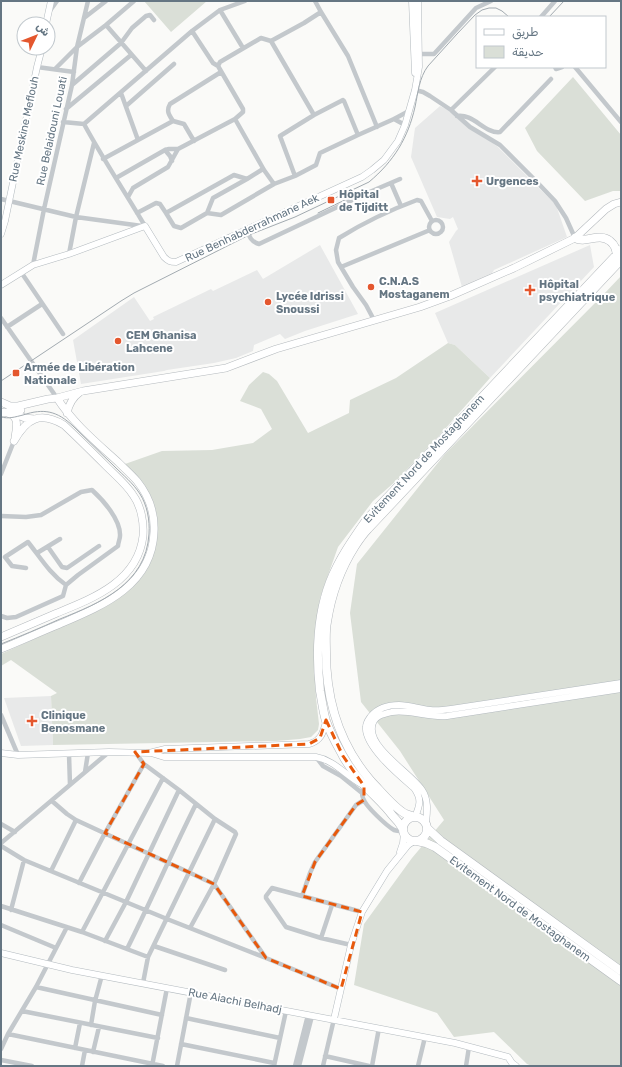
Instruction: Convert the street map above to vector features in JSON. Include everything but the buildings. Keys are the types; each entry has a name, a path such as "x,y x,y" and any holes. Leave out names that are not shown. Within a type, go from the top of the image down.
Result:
{"highway":[{"path":"575,238 581,240 603,237 608,239 613,244 620,255"},
{"name":"Evitement Nord de Mostaghanem","path":"415,817 400,810 360,768 348,749 332,708 326,672 326,624 332,600 345,565 355,546 368,529 578,306 620,255"},
{"name":"Evitement Nord de Mostaghanem","path":"404,831 392,814 363,788 343,756 326,720 322,705 318,648 324,602 330,582 340,561 366,519 620,255"},
{"path":"412,817 422,818 427,826 426,835 424,838 416,841 408,838 404,831 406,820 412,817"},
{"name":"Evitement Nord de Mostaghanem","path":"427,826 441,842 621,971"},
{"name":"Evitement Nord de Mostaghanem","path":"416,841 435,847 621,981"}],"main road":[{"path":"1,402 14,406 57,398 82,391 226,368 276,349 420,307 450,296 514,268 575,238 606,209 621,202"},
{"path":"67,413 70,402 82,391"},
{"path":"3,410 49,402 57,398"},
{"path":"1,649 82,615 112,599 138,577 151,552 154,537 153,520 150,504 142,488 130,474 74,421 57,398"},
{"path":"3,410 25,418 34,419"},
{"path":"3,410 11,414 17,422 14,441"},
{"path":"1,637 84,602 107,589 122,577 132,566 141,546 143,530 142,517 137,502 128,488 64,425 42,417 34,419 25,425 14,441"}],"street":[{"path":"47,16 51,1"},
{"path":"48,13 58,1"},
{"name":"Rue Belaidouni Louati","path":"33,265 72,85 77,47 88,1"},
{"path":"84,18 106,1"},
{"path":"55,69 77,47 134,1"},
{"path":"63,122 84,124 192,31 220,10 245,1"},
{"path":"315,1 348,56 377,127"},
{"name":"Rue Benhabderrahmane Aek","path":"412,1 415,88"},
{"name":"Rue Benhabderrahmane Aek","path":"144,226 168,261 180,261 362,177 372,170 384,160 398,141 409,111 419,67 418,1"},
{"path":"419,54 434,54 476,8 491,1"},
{"path":"542,16 556,1"},
{"path":"220,10 243,48"},
{"path":"271,41 321,12"},
{"path":"72,85 121,43 132,28 146,16 150,15 154,20"},
{"path":"106,25 146,71"},
{"path":"116,178 165,150 178,149 242,114 243,109 222,72 218,66 213,63 192,31"},
{"path":"218,66 220,62 261,38 271,41 314,115"},
{"path":"66,109 131,55"},
{"name":"Rue Meskine Meflouh","path":"1,234 40,56"},
{"path":"126,106 174,64"},
{"path":"37,67 74,72"},
{"path":"451,110 494,68"},
{"path":"576,68 621,122"},
{"path":"194,141 184,124 173,121 168,113 168,108 170,104 222,72"},
{"path":"457,116 466,116 494,132 500,132 550,79"},
{"path":"415,88 451,110 470,127 500,145 555,201 566,218 575,238"},
{"path":"121,93 138,140"},
{"path":"295,176 280,136 314,115 343,100 358,135"},
{"path":"137,213 156,203 160,204 174,226 181,228 208,213 221,215 274,184 295,176 316,165 320,153 409,111"},
{"path":"235,119 263,169 274,184"},
{"path":"394,119 405,125"},
{"path":"103,159 173,121"},
{"path":"84,124 103,159 128,197 144,226"},
{"path":"69,254 76,217 94,143"},
{"path":"128,197 133,188 168,167 178,149"},
{"path":"165,150 172,161"},
{"path":"208,213 213,198 263,169"},
{"path":"166,213 234,175 247,179"},
{"path":"247,230 252,241 259,244 400,179"},
{"path":"391,183 401,206"},
{"path":"1,199 76,217 144,226"},
{"path":"374,320 366,304 353,287 338,262 336,250 339,238 401,206 417,200 421,201 432,221 430,230"},
{"path":"430,230 435,234 440,233 443,229 443,225 440,221 432,221"},
{"path":"1,285 33,265 69,254 144,226"},
{"path":"341,267 430,230"},
{"path":"21,272 63,334"},
{"path":"7,327 42,304"},
{"path":"1,318 57,398"},
{"path":"1,474 14,441"},
{"path":"1,516 26,517 41,515 81,492 92,490 101,498 117,522 120,535 118,546 66,584 63,596 16,617 7,618 1,616"},
{"path":"37,553 60,539"},
{"path":"26,568 12,566 5,557 28,542 48,568 59,580 66,584"},
{"path":"48,547 62,567 67,568 99,546"},
{"path":"415,817 419,804 418,794 414,788 381,757 367,736 367,721 374,713 382,708 392,705 401,705 431,711 621,683"},
{"path":"427,826 426,800 422,789 383,752 373,736 372,725 377,717 400,711 434,717 447,716 621,689"},
{"path":"1,715 18,755"},
{"path":"149,753 165,749 309,744 320,738 324,731 326,720"},
{"path":"309,744 316,756"},
{"path":"109,752 1,845 24,860 146,911 341,989"},
{"path":"1,753 18,755 135,752 149,753 164,757 316,756 332,763 356,781 363,788 364,800 368,806 394,830 404,831 403,843 398,856"},
{"path":"135,752 144,764 236,834 214,884 190,928"},
{"path":"85,772 88,753"},
{"path":"68,754 70,785"},
{"path":"79,883 144,764"},
{"path":"82,932 163,778"},
{"path":"105,941 126,902 179,790"},
{"path":"302,896 315,862 356,805 364,800"},
{"path":"52,801 76,820 214,884 266,958"},
{"path":"127,949 146,911 167,862 196,804"},
{"path":"143,984 148,957 215,819"},
{"path":"51,871 76,820"},
{"path":"1,824 15,832"},
{"path":"323,1066 351,945 362,912 386,872 398,856 408,845 416,841"},
{"path":"11,910 24,860"},
{"path":"351,945 321,938 286,927 266,898 272,888 362,912"},
{"path":"321,938 332,904"},
{"path":"1,906 82,932 148,957"},
{"path":"1,925 56,948"},
{"path":"1,1049 8,1034 36,987 67,927"},
{"path":"154,946 225,970"},
{"name":"Rue Aiachi Belhadj","path":"1,952 48,964 143,984 455,1042 508,1057 513,1065"},
{"path":"91,1025 95,1001 102,975"},
{"path":"36,987 162,1015"},
{"path":"153,1065 167,988"},
{"path":"177,1066 191,992"},
{"path":"22,1011 158,1038"},
{"path":"181,1044 274,1064 286,1011"},
{"path":"295,1066 310,1016"},
{"path":"299,1066 310,1016"},
{"path":"186,1018 280,1038"},
{"path":"75,1048 80,1023"},
{"path":"93,1052 99,1026"},
{"path":"372,1066 379,1028"},
{"path":"8,1034 163,1066"},
{"path":"418,1066 425,1037"},
{"path":"466,1066 469,1047"},
{"path":"82,1066 85,1050"},
{"path":"325,1056 369,1066"},
{"path":"1,1060 32,1066"}],"highlighted area":[{"path":"326,720 343,756 364,786 364,800 356,805 315,862 302,896 362,912 341,989 266,958 214,884 105,833 144,764 135,752 309,744 320,738"}],"shaded area":[{"name":"Urgences","path":"440,106 498,147 556,205 567,237 494,270 491,275 462,287 449,242 458,229 453,217 450,219 437,217 411,157 415,128"},
{"name":"Lycée Idrissi Snoussi","path":"320,245 358,314 285,339 280,334 254,345 253,351 236,358 214,363 81,384 73,340 134,297 150,321 154,319 153,317 211,289 213,291 257,270 263,279"},
{"name":"Hôpital psychiatrique","path":"590,245 594,267 490,378 455,345 448,343 435,313"},
{"name":"Clinique Benosmane","path":"51,696 53,745 21,746 4,698"}],"green space":[{"path":"144,1 207,1 171,32"},
{"path":"573,77 621,135 621,191 613,191 585,201 537,151 525,128"},
{"path":"621,276 621,1066 532,1066 527,1064 494,1032 454,1037 437,1013 354,985 364,924 412,858 444,820 400,751 361,702 350,613 357,564 445,454"},
{"path":"448,343 455,345 490,378 437,438 396,481 373,501 338,547 320,598 314,657 319,724 318,730 311,737 276,741 53,745 51,696 57,693 11,660 1,666 1,654 104,608 133,587 144,573 152,558 157,539 157,516 151,497 146,488 125,464 162,451 212,450 253,443 272,429 261,409 240,401 249,385 263,372 269,374 277,381 308,433 349,413 350,400 396,378"}],"tram line":[{"path":"550,16 564,1"},
{"path":"1,381 134,293 249,235 295,217 369,182 386,166 404,139 412,118 421,81 428,66 475,15 482,10 496,8 508,16"},
{"path":"318,213 351,197"},
{"path":"1,417 12,418 44,411 56,414 67,421 128,479 137,490 146,508 149,529 146,551 139,566 130,579 118,589 90,606 1,644"}],"place":[{"name":"Urgences","path":"477,181"},
{"name":"Hôpital de Tijditt","path":"331,200"},
{"name":"C.N.A.S Mostaganem","path":"371,287"},
{"name":"Hôpital psychiatrique","path":"530,290"},
{"name":"Lycée Idrissi Snoussi","path":"268,302"},
{"name":"CEM Ghanisa Lahcene","path":"118,341"},
{"name":"Armée de Libération Nationale","path":"16,373"},
{"name":"Clinique Benosmane","path":"32,721"}]}
